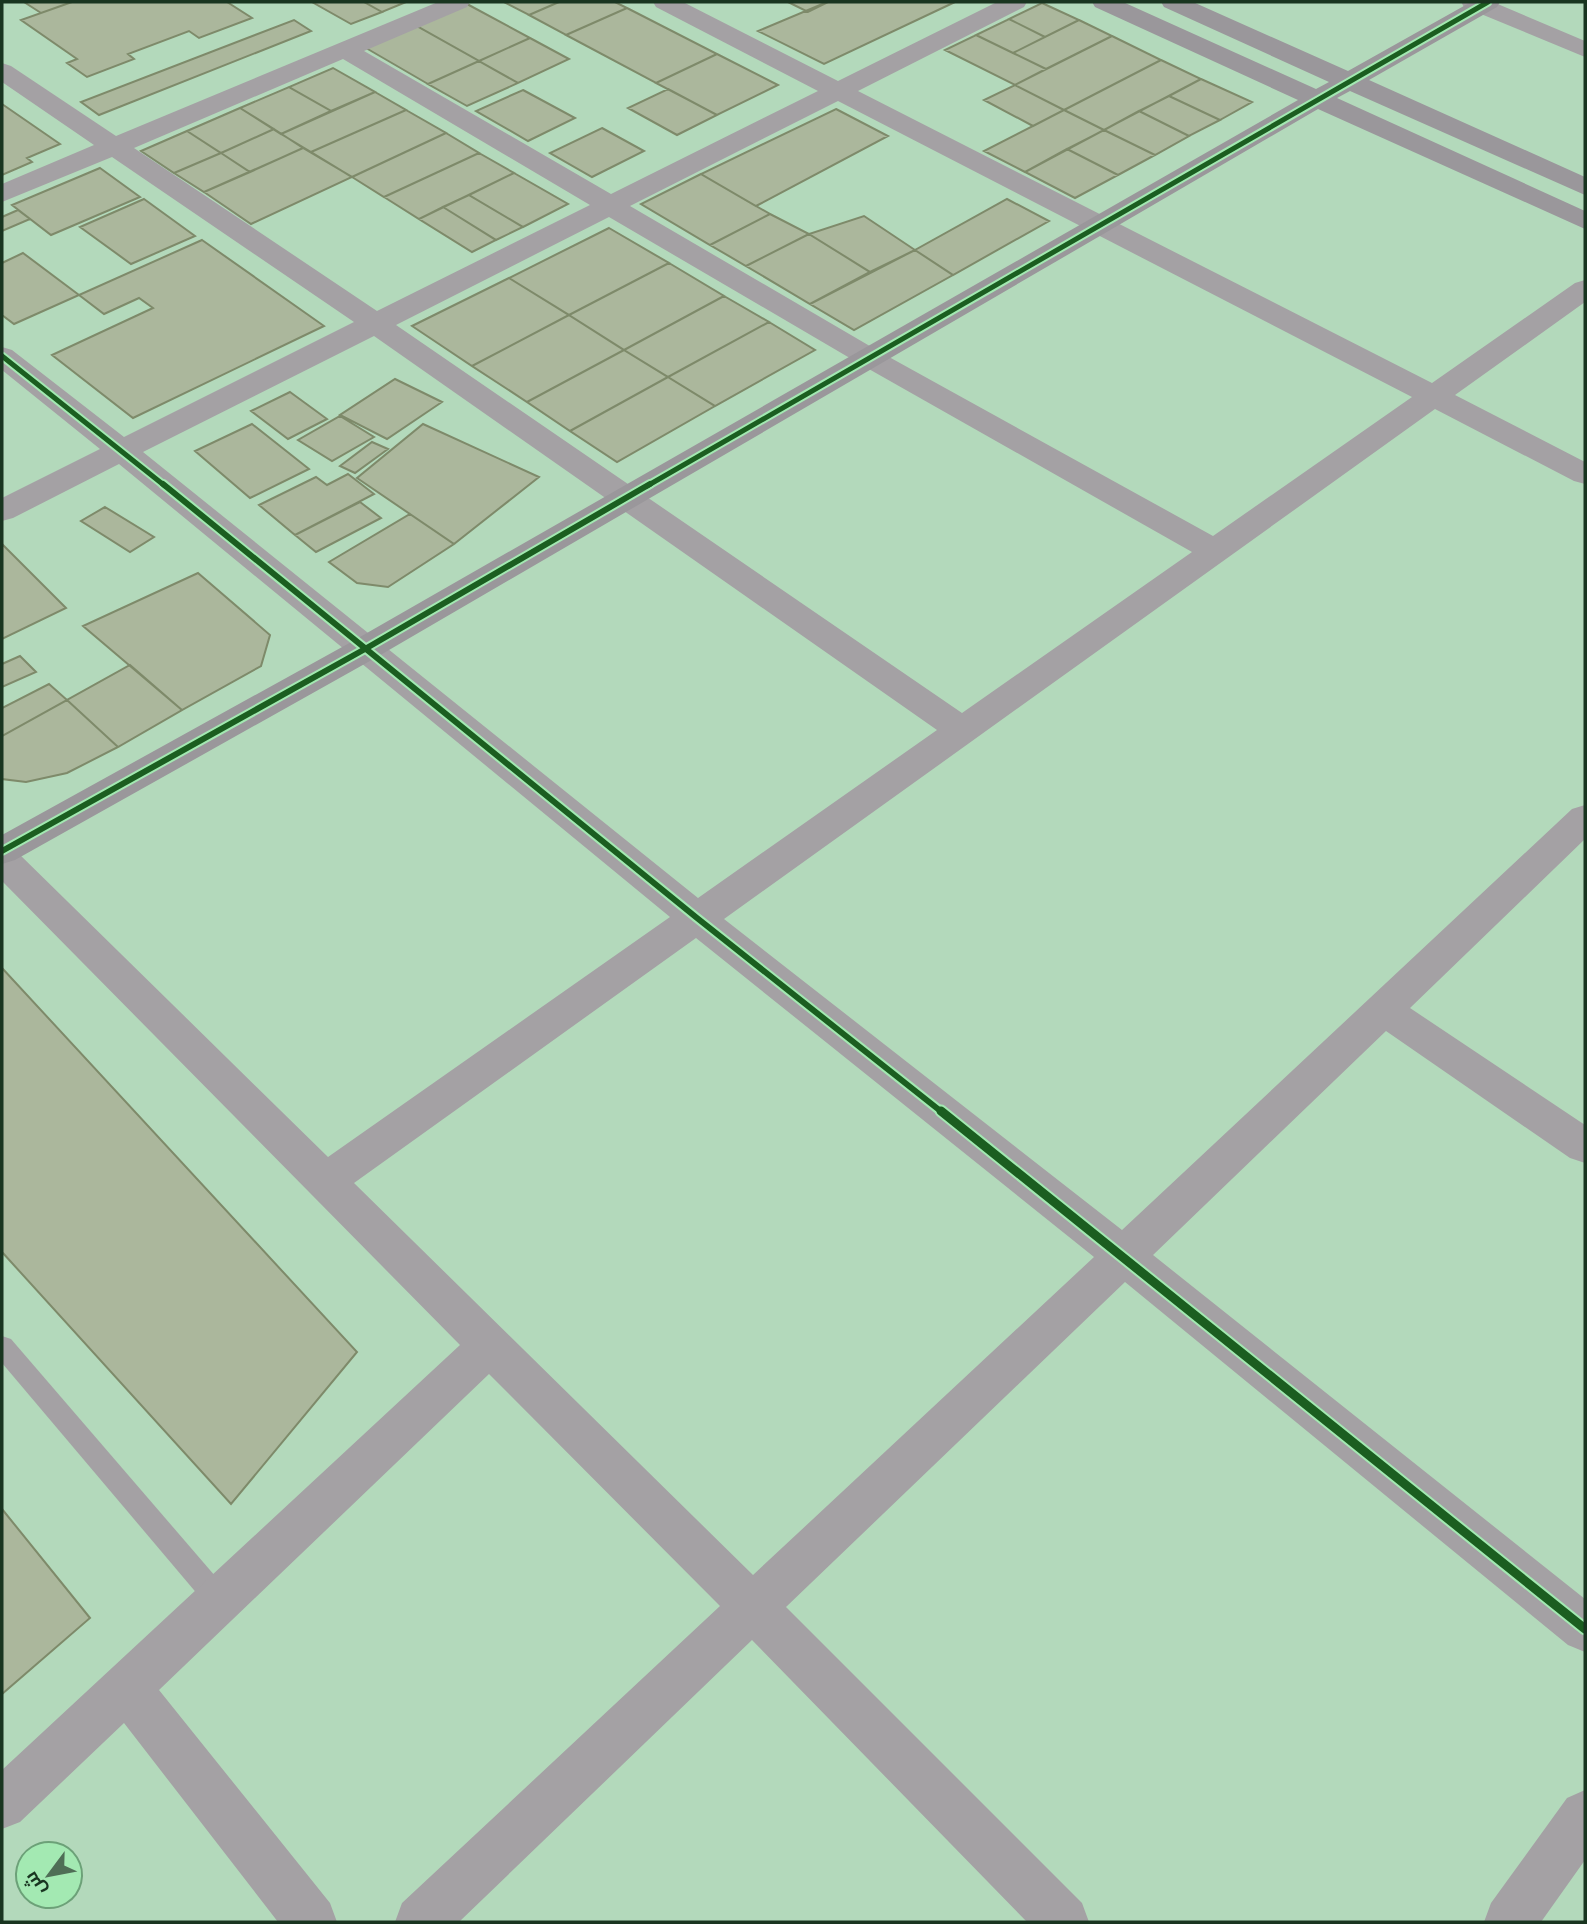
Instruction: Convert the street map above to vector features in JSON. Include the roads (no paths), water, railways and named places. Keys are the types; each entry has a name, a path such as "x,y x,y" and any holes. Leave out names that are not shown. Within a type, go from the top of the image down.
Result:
{"street":[{"path":"2,194 458,2"},
{"path":"665,2 1585,474"},
{"path":"2,511 1015,2"},
{"path":"1104,2 1585,221"},
{"path":"1173,2 1585,187"},
{"path":"2,851 365,649 1481,3 1585,50"},
{"path":"345,50 870,358 1215,551"},
{"path":"2,71 376,324 962,730"},
{"path":"324,1182 1585,289"},
{"path":"2,356 697,918 1124,1256 1585,1629"},
{"path":"421,1922 1585,818"},
{"path":"2,859 753,1607 1063,1922"},
{"path":"1384,1010 1585,1146"},
{"path":"2,1804 489,1346"},
{"path":"126,1687 311,1922"},
{"path":"1510,1922 1585,1816"}],"lane":[{"path":"2,1346 219,1600"}]}
